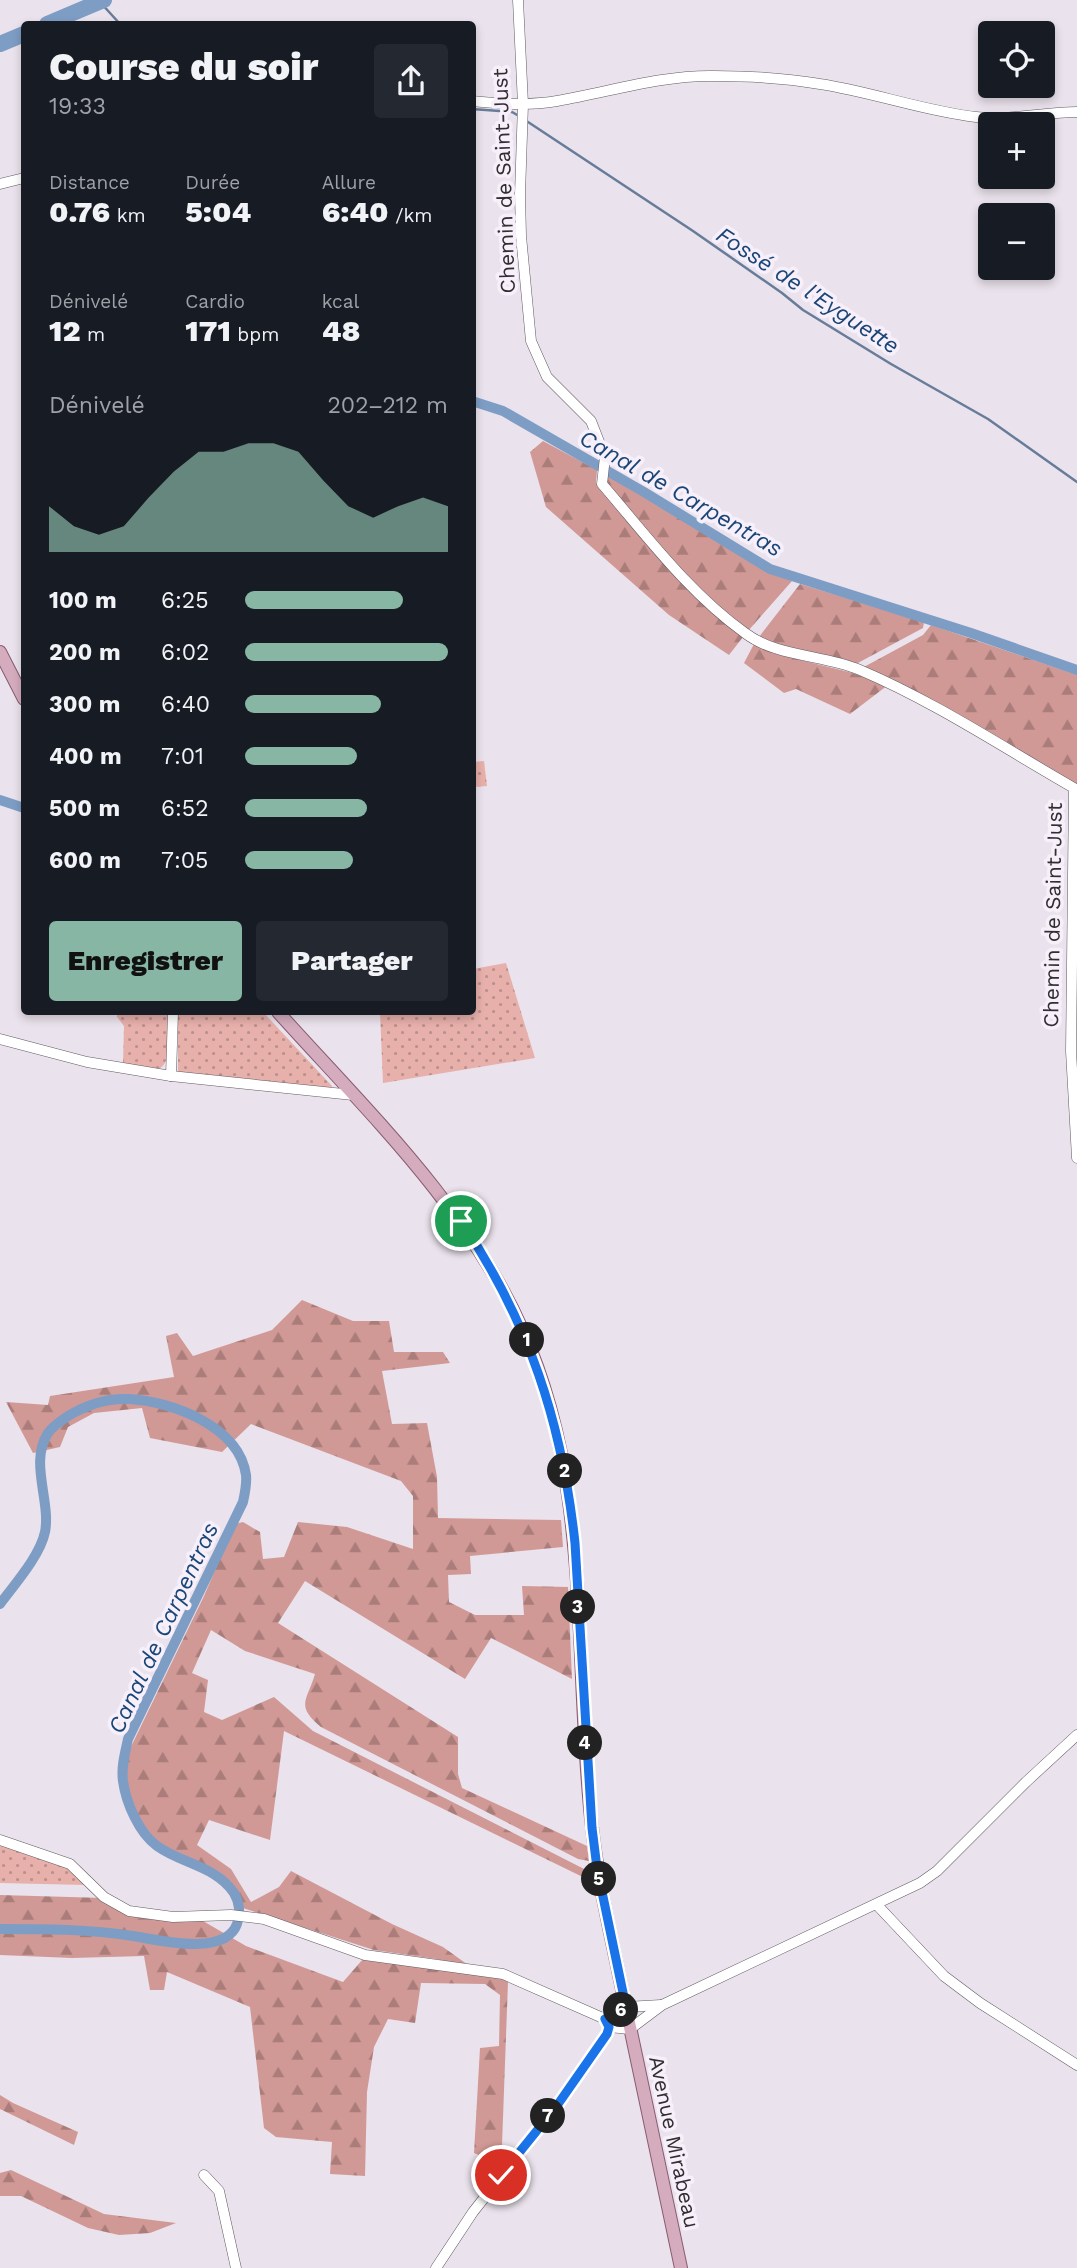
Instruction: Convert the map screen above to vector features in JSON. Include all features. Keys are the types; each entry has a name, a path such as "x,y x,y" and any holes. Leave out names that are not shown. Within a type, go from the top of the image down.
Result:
{"main road":[{"path":"0,652 21,693"},
{"name":"Avenue Mirabeau","path":"281,1015 443,1198 485,1258 522,1329 545,1387 570,1496 597,1868 681,2268"}],"street":[{"name":"Chemin de Saint-Just","path":"518,0 523,104 520,194 524,280 531,341 547,377 591,421 605,457 602,484 685,580 746,634 774,648 856,668 898,687 1074,788 1070,1051 1077,1158"},
{"path":"476,101 523,104 555,102 667,79 736,76 821,84 951,114 981,118 1077,112"},
{"path":"0,184 21,178"},
{"path":"171,1076 173,1015"},
{"path":"0,1040 86,1062 171,1076 353,1095"},
{"path":"0,1840 71,1864 104,1897 129,1911 173,1917 239,1915 285,1925 365,1955 503,1974 607,2023 630,2026 662,2005 920,1883 937,1871 1077,1735"},
{"path":"877,1905 944,1976 980,2004 1077,2065"},
{"path":"436,2268 473,2212 556,2107 607,2034 607,2023 626,2007 662,2005"},
{"path":"204,2175 219,2191 236,2268"}],"shaded area":[{"path":"484,761 487,786 476,787 476,762"},
{"path":"506,963 535,1058 383,1083 380,1015 476,1015 476,968"},
{"path":"168,1015 169,1048 164,1064 159,1069 123,1064 124,1026 117,1017"},
{"path":"178,1015 266,1015 332,1086 330,1091 178,1073"},
{"path":"0,1843 61,1860 86,1885 0,1883"}],"green space":[{"path":"543,441 597,470 596,483 682,583 743,637 729,655 669,615 546,507 530,452"},
{"path":"606,473 764,570 792,581 748,631 689,581 604,481"},
{"path":"800,584 924,622 923,628 856,664 776,645 759,637"},
{"path":"931,625 1077,675 1077,786 862,668 923,635"},
{"path":"754,644 772,653 849,672 888,685 850,714 796,689 784,693 744,663"},
{"path":"302,1300 353,1321 389,1321 394,1352 443,1352 450,1363 382,1371 392,1424 427,1423 437,1477 438,1518 561,1520 563,1547 470,1556 471,1574 448,1575 449,1602 475,1615 524,1615 522,1586 568,1587 572,1679 491,1638 465,1679 305,1581 278,1623 458,1737 458,1774 462,1788 587,1846 589,1861 578,1859 321,1727 308,1713 305,1702 315,1674 245,1651 211,1630 192,1673 208,1680 204,1712 222,1720 274,1697 313,1731 590,1872 593,1882 284,1731 270,1840 209,1820 197,1845 231,1869 251,1902 279,1887 291,1871 392,1924 443,1947 471,1967 374,1950 243,1908 234,1889 219,1873 158,1844 146,1831 131,1803 124,1781 125,1759 204,1596 235,1524 243,1522 260,1532 263,1559 284,1557 298,1522 347,1527 413,1549 413,1496 401,1481 251,1424 222,1452 150,1438 142,1408 94,1413 68,1427 60,1447 33,1453 6,1402 48,1405 50,1396 174,1377 166,1336 177,1333 193,1356 272,1330"},
{"path":"0,1895 104,1898 111,1906 141,1918 203,1921 246,1946 343,1982 363,1959 500,1978 508,1982 501,2172 486,2190 489,2159 474,2153 480,2048 499,2046 500,1995 485,1984 421,1983 415,2023 388,2019 374,2047 367,2092 365,2176 330,2174 332,2142 276,2137 264,2128 250,2007 167,1972 164,1990 150,1990 144,1956 72,1958 0,1955"},
{"path":"0,2095 78,2132 74,2145 0,2109"},
{"path":"11,2170 104,2214 176,2223 150,2233 119,2235 88,2228 21,2196 0,2196 0,2173"}],"waterway":[{"path":"54,21 104,0"},
{"name":"Fossé de l'Eyguette","path":"100,2 117,21"},
{"path":"0,44 21,35"},
{"name":"Fossé de l'Eyguette","path":"476,109 512,112 519,116"},
{"name":"Fossé de l'Eyguette","path":"525,120 693,231 803,310 988,419 1077,482"},
{"name":"Canal de Carpentras","path":"476,402 503,411 770,569 1077,670"},
{"name":"Canal de Carpentras","path":"0,800 21,807"},
{"name":"Canal de Carpentras","path":"0,1604 26,1570 42,1541 46,1520 40,1456 50,1430 68,1416 113,1400 129,1399 164,1405 201,1419 217,1430 231,1443 241,1458 246,1475 243,1502 128,1739 123,1770 127,1799 134,1817 150,1840 227,1884 238,1904 237,1924 230,1934 219,1940 190,1944 100,1932 0,1929"}],"route":[{"path":"461,1221 510,1303 534,1356 563,1457 575,1543 592,1828 597,1868 626,2007 605,2019 609,2027 607,2034 556,2107 501,2175"}]}
